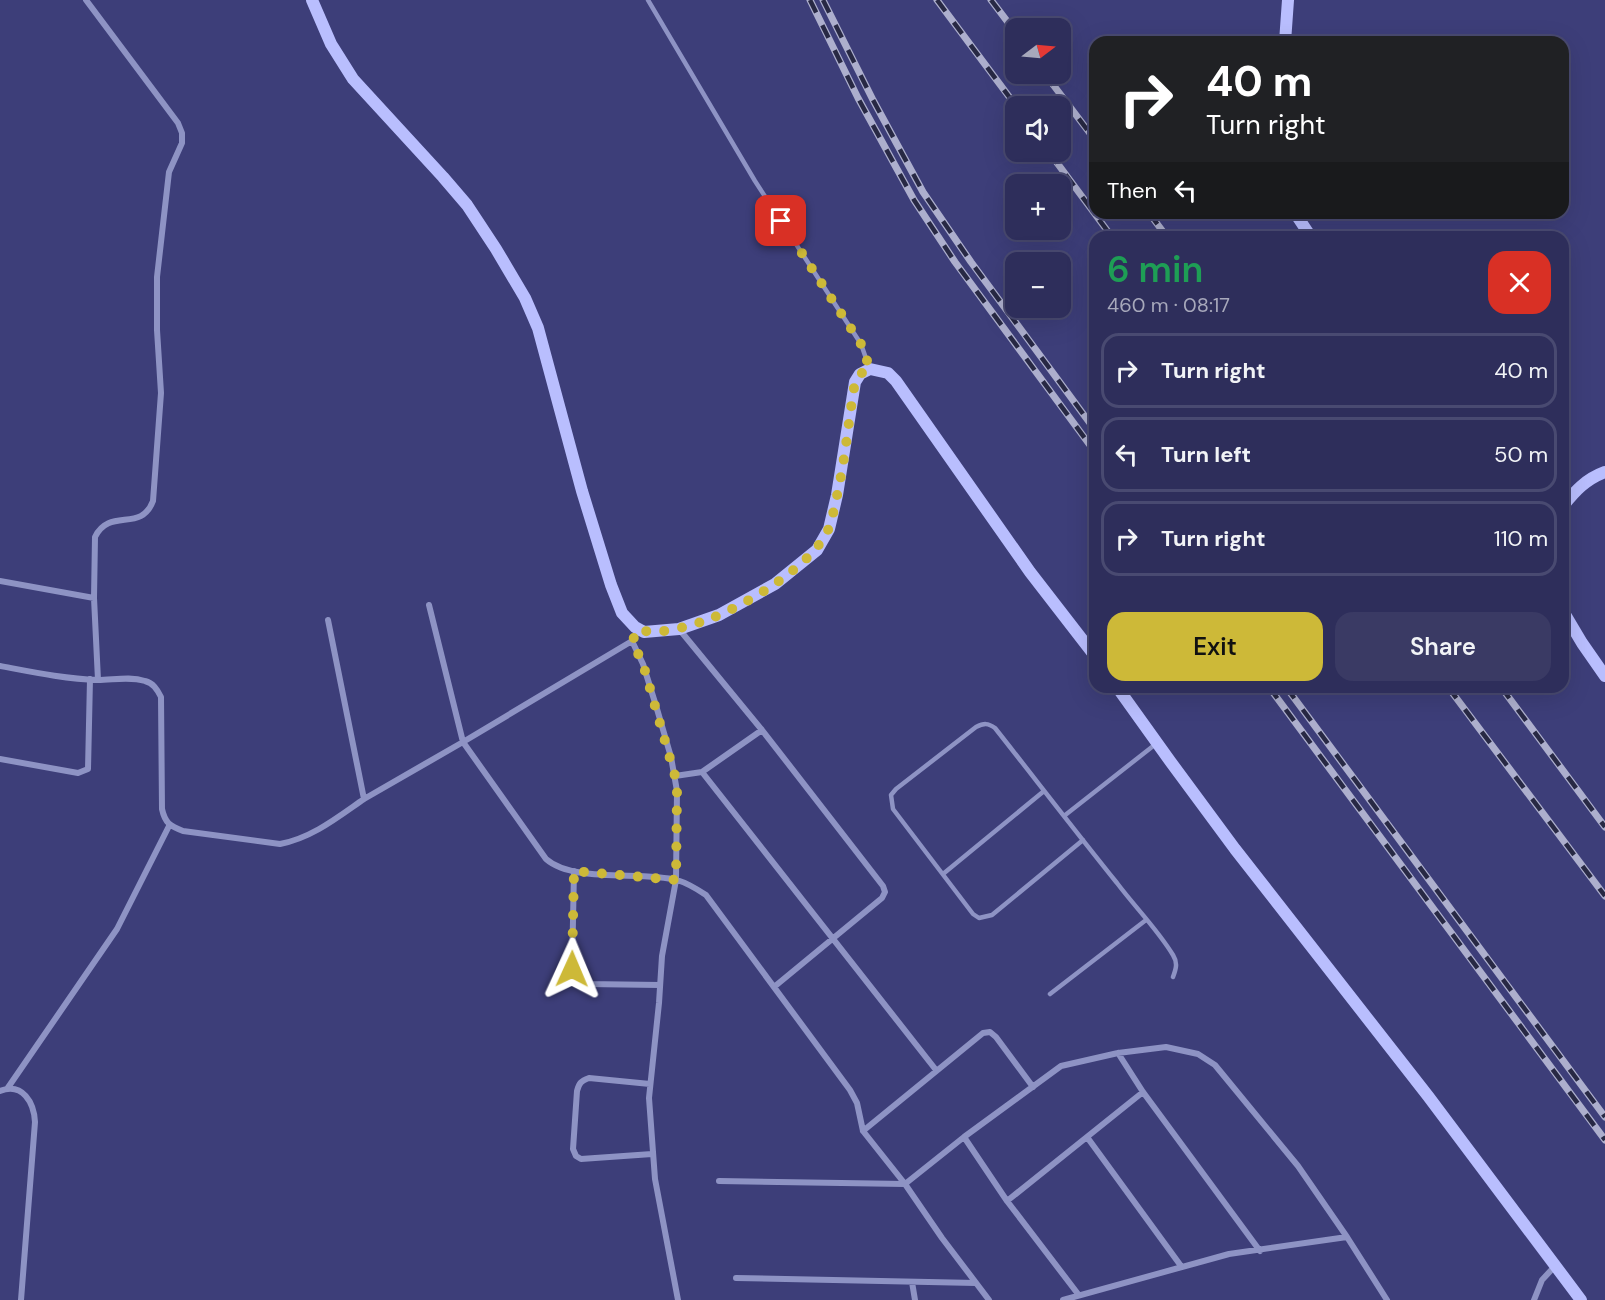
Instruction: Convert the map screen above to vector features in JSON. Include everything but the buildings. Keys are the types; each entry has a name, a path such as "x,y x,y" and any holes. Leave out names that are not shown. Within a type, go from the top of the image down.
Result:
{"street":[{"path":"86,0 178,123 182,133 182,143 169,172 157,277 160,393 153,501 149,512 140,517 112,522 99,529 95,537 94,598 98,680"},
{"path":"312,0 331,44 353,79 467,205 525,298 541,337 582,491 611,585 622,613 639,629 644,632 678,628 719,615 775,584 817,550 829,529 837,495 855,382 860,374 870,369 888,373 896,381 1030,572 1089,648"},
{"path":"1285,36 1288,0"},
{"path":"1569,499 1592,477 1605,472"},
{"path":"0,581 94,598"},
{"path":"429,605 463,741 546,859 553,866 574,871 676,880 705,895 850,1090 857,1103 863,1131 905,1184 989,1300"},
{"path":"328,620 364,800"},
{"path":"1569,621 1605,676"},
{"path":"678,628 762,730 883,886 885,892 882,898 774,987"},
{"path":"0,666 98,680 135,678 148,681 161,697 162,809 169,826 183,831 280,844 295,842 318,830 364,800 632,641 639,629"},
{"path":"632,641 643,664 675,776 677,791 676,880 662,956 649,1098 655,1179 678,1300"},
{"path":"0,759 78,772 88,770 90,679"},
{"path":"1121,693 1235,849 1428,1096 1581,1300"},
{"path":"675,776 702,772 762,730"},
{"path":"702,772 936,1070"},
{"path":"21,1300 35,1110 30,1099 20,1092 3,1090 117,929 169,826"},
{"path":"574,871 574,977 586,984 660,985"},
{"path":"863,1131 983,1033 990,1032 996,1037 1033,1087"},
{"path":"719,1181 905,1184 964,1137 1061,1066 1118,1053 1166,1047 1198,1054 1215,1065 1298,1167 1387,1300"},
{"path":"1118,1053 1143,1092 1260,1251"},
{"path":"650,1084 589,1078 582,1080 577,1090 573,1149 576,1156 581,1159 652,1154"},
{"path":"1007,1201 1143,1092"},
{"path":"964,1137 1007,1201 1078,1294"},
{"path":"1087,1137 1181,1266"},
{"path":"1063,1300 1229,1254 1347,1237"},
{"path":"1534,1300 1542,1280 1556,1266"},
{"path":"736,1278 976,1283"},
{"path":"912,1282 915,1300"}],"lane":[{"path":"648,0 756,181 861,344 870,369"},
{"path":"1083,840 992,915 979,918 973,914 893,808 891,795 976,727 990,724 1083,840 1174,957 1176,970 1173,977"},
{"path":"1064,816 1157,743"},
{"path":"943,874 1044,791"},
{"path":"1050,994 1146,920"}],"railway":[{"path":"810,0 858,98 914,200 955,262 1089,444"},
{"path":"823,0 873,100 923,192 971,262 1089,422"},
{"path":"937,0 1009,96"},
{"path":"991,0 1005,18"},
{"path":"1053,84 1089,132"},
{"path":"1056,162 1089,206"},
{"path":"1099,219 1108,231"},
{"path":"1154,219 1162,231"},
{"path":"1273,693 1605,1140"},
{"path":"1290,693 1605,1117"},
{"path":"1453,693 1605,896"},
{"path":"1505,693 1605,827"}],"route":[{"path":"572,969 574,871 676,880 677,791 675,776 643,664 632,641 639,629 644,632 696,624 748,600 775,584 817,550 829,529 844,459 855,382 860,374 870,369 861,344 781,221"}]}
